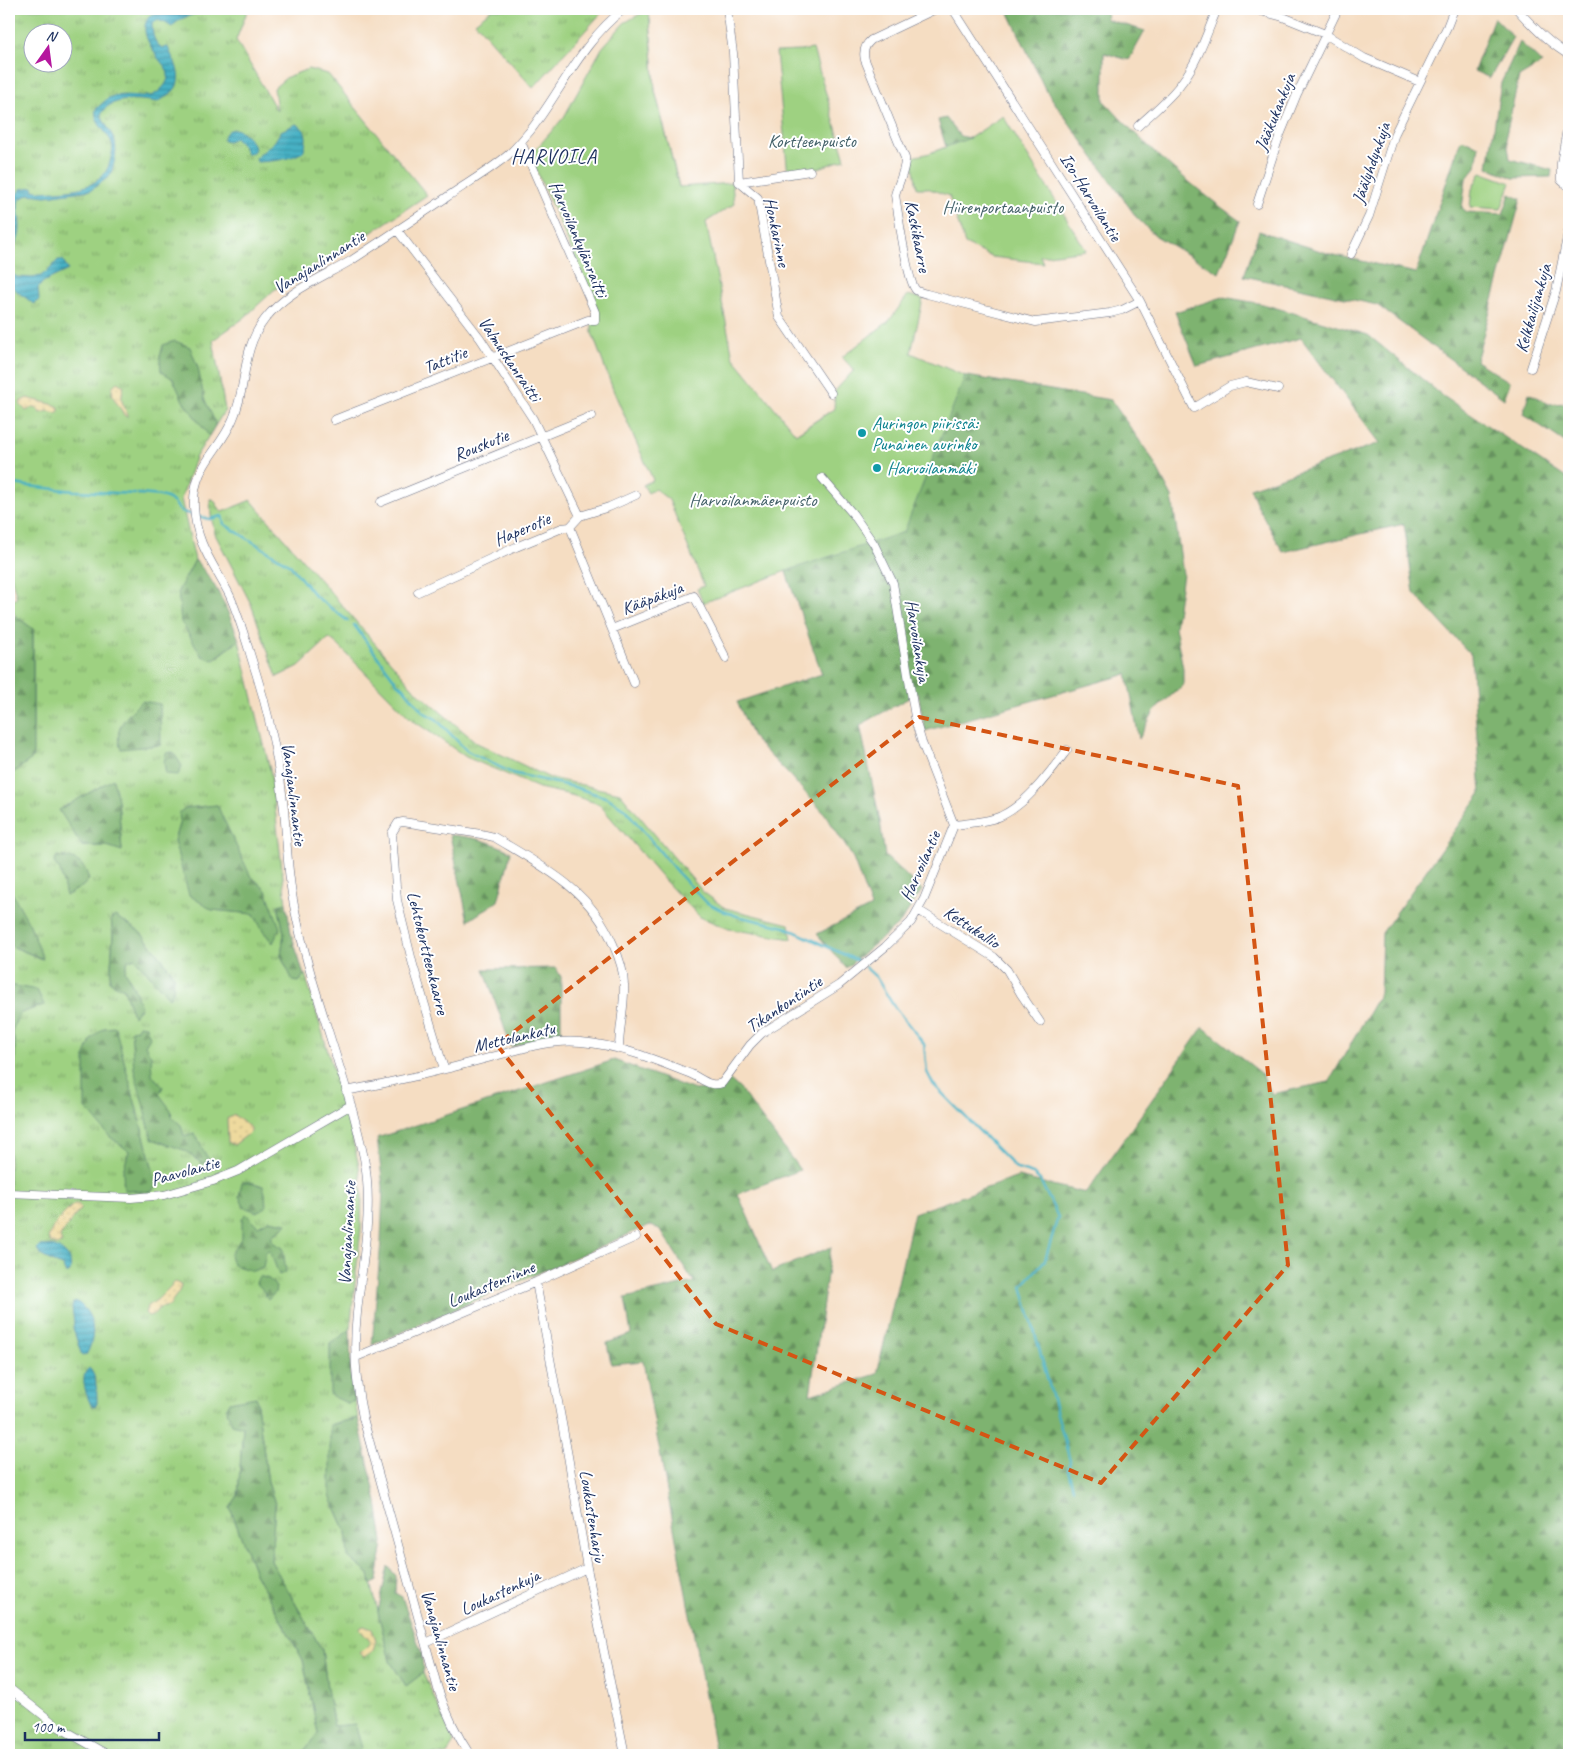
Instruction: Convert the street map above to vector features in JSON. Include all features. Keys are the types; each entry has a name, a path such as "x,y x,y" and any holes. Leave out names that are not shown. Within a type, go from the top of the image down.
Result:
{"street":[{"name":"Vanajanlinnantie","path":"470,1755 446,1713 369,1442 359,1399 356,1316 367,1213 365,1162 351,1105 307,962 296,915 287,861 284,811 273,741 256,673 231,598 205,552 196,528 194,501 196,483 202,469 234,418 250,346 263,322 282,301 349,262 510,154 539,119 594,38 610,19 624,9"},
{"path":"728,9 733,53 739,182 810,171"},
{"name":"Kaskikaarre","path":"936,9 871,40 864,50 865,60 905,158 905,164 895,195 908,270 916,291 1035,322 1110,313 1122,310 1140,301"},
{"name":"Iso-Harvoilantie","path":"953,9 1140,301 1194,408 1230,386 1246,382 1278,389"},
{"path":"1138,126 1182,82 1199,51 1217,9"},
{"path":"1254,9 1283,17 1325,34 1364,58 1420,82"},
{"name":"Jääkukankuja","path":"1257,204 1278,140 1297,94 1338,9"},
{"name":"Jäälyhdynkuja","path":"1351,254 1369,216 1396,133 1448,27 1454,9"},
{"path":"1516,9 1529,23 1569,55"},
{"path":"1569,118 1561,163 1561,180 1569,187"},
{"name":"Harvoilankylänraitti","path":"521,142 595,312 595,320"},
{"name":"Honkarinne","path":"739,182 758,198 779,317 830,393"},
{"name":"Kelkkailijankuja","path":"1531,368 1556,291 1569,228"},
{"name":"Valmuskanraitti","path":"397,230 480,338 533,419 580,516"},
{"name":"Tattitie","path":"334,420 588,320 595,320"},
{"name":"Rouskutie","path":"381,502 592,416"},
{"name":"Harvoilankuja","path":"822,478 853,514 874,544 894,583 916,723 954,825"},
{"path":"580,516 609,507 636,495"},
{"name":"Haperotie","path":"418,592 516,547 562,528 570,527 580,516"},
{"path":"570,527 634,684"},
{"name":"Kääpäkuja","path":"612,629 694,596 726,658"},
{"name":"Harvoilantie","path":"852,974 885,947 911,922 924,899 954,825 999,818 1011,810 1041,783 1067,750"},
{"name":"Lehtokortteenkaarre","path":"444,1069 413,965 397,900 392,833 398,824 403,822 494,837 569,884 585,899 607,928 616,950 623,976 619,1049"},
{"name":"Kettukallio","path":"918,910 994,957 1007,970 1040,1022"},
{"name":"Tikankontintie","path":"715,1085 726,1079 750,1045 762,1033 839,985 852,974"},
{"name":"Mettolankatu","path":"346,1091 444,1069 535,1045 560,1041 582,1042 619,1049 650,1058 715,1085"},
{"name":"Paavolantie","path":"9,1193 130,1198 164,1195 213,1181 238,1171 351,1105"},
{"name":"Loukastenrinne","path":"356,1357 536,1282 636,1237"},
{"name":"Loukastenharju","path":"536,1282 568,1456 586,1568 625,1755"},
{"name":"Loukastenkuja","path":"426,1644 586,1568"},
{"path":"9,1688 57,1726 108,1755"}],"highlighted area":[{"path":"919,717 1238,786 1288,1265 1101,1483 716,1324 497,1045"}],"green space":[{"path":"9,9 248,9 236,40 277,111 274,88 287,77 308,69 328,74 427,195 366,236 274,290 244,318 213,340 225,410 195,458 181,499 195,560 179,591 214,660 239,640 271,774 286,903 278,906 284,933 281,956 299,982 305,974 347,1116 359,1166 362,1194 361,1229 350,1330 330,1345 347,1403 355,1401 358,1418 333,1424 335,1507 346,1531 348,1551 352,1560 369,1574 390,1661 406,1686 423,1673 454,1742 447,1755 355,1755 362,1748 334,1726 322,1650 271,1561 275,1504 268,1482 256,1397 243,1427 238,1496 230,1508 255,1573 303,1660 318,1733 304,1751 296,1755 9,1755 9,1064 15,1065 12,1031 18,1014 33,990 9,985 9,945 42,959 9,902 9,776 24,764 33,729 33,629 12,611 9,602 17,598 9,569","holes":["118,800 122,850 107,846 82,846","180,821 250,875 266,891 273,943 263,931 254,914 212,910 174,841","111,919 141,933 158,953 174,978 173,985 153,979 135,958 128,960 125,971 133,986 133,1015 124,989 110,981 113,935","104,1028 115,1028 157,1185 151,1192 123,1171 130,1151"]},
{"path":"492,9 605,9 533,88 475,22"},
{"name":"Harvoilanmäenpuisto","path":"649,9 655,91 679,187 732,183 734,204 706,222 733,357 796,434 834,409 835,391 854,370 842,357 889,321 908,295 923,299 911,353 965,376 904,532 786,571 703,603 697,589 704,586 669,500 655,489 648,493 643,485 653,480 614,392 592,333 592,323 599,323 598,310 530,156 564,117 602,48 624,23"},
{"path":"1007,9 1108,9 1106,19 1145,31 1129,60 1104,53 1104,101 1169,165 1240,221 1219,273 1156,236 1137,218 1045,89"},
{"path":"1494,17 1513,37 1490,78 1474,71"},
{"path":"650,19 655,91 722,357 785,441 901,365 1111,400 1151,457 1172,497 1183,574 1175,627 1183,668 1183,685 1154,711 1139,739 1127,674 925,731 918,693 860,725 880,821 885,856 922,890 900,923 846,968 817,934 871,907 852,856 825,814 754,739 737,702 822,674 786,572 534,153"},
{"path":"1520,42 1542,63 1519,77 1506,135 1510,159 1552,170 1551,177 1513,178 1488,167 1501,83"},
{"name":"Kortteenpuisto","path":"813,49 845,159 810,171 788,175 776,52"},
{"name":"Hiirenportaanpuisto","path":"1003,116 1086,250 1040,256 1043,263 992,257 965,244 949,196 927,188 917,188 912,157 930,153 970,138"},
{"path":"946,118 960,136 970,138 977,143 930,153 946,147 938,120"},
{"path":"1461,139 1479,146 1476,167 1466,179 1462,208 1467,212 1503,214 1510,194 1521,199 1476,361 1510,382 1504,399 1377,305 1244,276 1259,231 1330,254 1416,273"},
{"path":"1481,172 1511,183 1501,209 1470,207 1472,189"},
{"path":"1223,297 1263,304 1368,335 1443,396 1569,480 1569,1755 716,1755 643,1361 611,1364 607,1343 631,1334 625,1298 694,1282 661,1231 650,1225 372,1345 381,1241 383,1187 377,1138 614,1060 695,1090 718,1087 729,1079 740,1089 800,1170 738,1194 772,1272 831,1247 810,1395 877,1374 914,1213 1018,1177 1086,1193 1203,1027 1261,1073 1272,1094 1329,1082 1380,993 1382,933 1481,793 1471,655 1414,593 1404,524 1283,552 1258,507 1250,488 1380,443 1301,338 1197,366 1175,312"},
{"path":"175,341 190,347 198,368 204,398 215,422 215,426 209,436 183,401 173,379 161,371 160,357 163,345"},
{"path":"1529,393 1549,404 1569,403 1569,445 1523,414"},
{"path":"210,499 213,499 222,512 251,500 415,690 477,743 550,778 620,793 703,892 725,908 789,924 792,939 729,929 700,917 666,882 599,804 539,788 466,757 411,719 329,638 299,666 277,677 251,604 215,534"},
{"path":"195,560 216,588 239,640 213,660 202,656 181,622 178,591"},
{"path":"16,616 33,629 33,758 9,776 9,618"},
{"path":"142,701 160,704 161,745 121,749 119,741 120,728 127,717"},
{"path":"173,752 182,766 178,775 166,774 164,763 166,753"},
{"path":"113,779 118,800 122,851 107,846 82,846 59,810"},
{"path":"217,805 250,875 266,890 280,928 273,943 263,931 254,914 212,910 189,895 174,841 180,821 179,813 185,808"},
{"path":"450,835 482,840 511,852 498,901 468,921"},
{"path":"57,856 74,859 78,862 89,880 66,896 60,870 54,863"},
{"path":"9,887 30,925 43,959 9,945"},
{"path":"286,903 291,933 304,975 299,982 293,981 281,956 284,933 278,905"},
{"path":"115,916 140,932 174,976 173,992 169,998 135,958 128,960 125,971 141,1007 133,1016 124,989 110,982 113,935 111,919"},
{"path":"556,968 561,977 561,1034 511,1047 484,969"},
{"path":"9,985 37,990 44,1005 19,1014 12,1031 15,1043 15,1065 9,1064"},
{"path":"139,1025 146,1026 150,1037 145,1045 151,1056 152,1075 163,1087 159,1094 171,1110 172,1117 181,1125 184,1136 194,1133 196,1136 209,1159 203,1164 184,1150 152,1139 134,1069 131,1030 137,1029"},
{"path":"115,1027 157,1185 151,1192 124,1190 123,1171 129,1151 110,1137 85,1107 85,1055 92,1038 104,1028"},
{"path":"242,1182 251,1182 263,1186 266,1207 257,1212 244,1207 239,1196"},
{"path":"246,1214 258,1226 269,1220 287,1223 281,1230 272,1235 272,1242 283,1248 286,1272 279,1275 270,1251 266,1252 263,1267 253,1271 233,1265 230,1255 242,1237 242,1218"},
{"path":"259,1276 269,1279 276,1287 275,1293 268,1300 256,1283"},
{"path":"350,1330 351,1377 355,1401 347,1403 330,1395 330,1344"},
{"path":"256,1397 268,1482 275,1504 271,1561 322,1650 334,1726 355,1724 362,1748 355,1755 296,1755 304,1751 318,1733 303,1660 255,1573 230,1508 238,1495 243,1427 232,1424 226,1408 229,1402"},
{"path":"358,1418 377,1502 383,1542 377,1581 371,1585 369,1574 348,1557 346,1531 330,1496 330,1425"},
{"path":"388,1566 396,1576 395,1593 402,1597 422,1654 423,1673 406,1686 390,1661 378,1612"}],"sand":[{"path":"117,382 124,386 122,398 127,417 112,394 113,386"},
{"path":"27,398 55,405 59,407 59,411 56,413 48,411 40,413 37,408 33,407 26,411 20,404 21,401"},
{"path":"234,1115 251,1128 251,1132 234,1145 228,1142 227,1119"},
{"path":"74,1204 78,1204 81,1208 62,1233 60,1237 62,1243 57,1245 51,1243 48,1238 53,1228"},
{"path":"175,1282 181,1285 170,1306 159,1308 153,1315 148,1316 145,1313 147,1307"},
{"path":"364,1626 372,1629 376,1640 373,1651 364,1657 360,1653 370,1641 360,1630"}],"water":[{"path":"197,9 218,9 181,19 172,27 157,20 152,23 155,40 162,48 168,47 176,65 178,84 172,92 157,102 126,100 118,102 105,109 101,115 116,146 110,176 91,190 46,196 29,194 20,199 18,203 20,228 18,240 9,249 16,231 13,199 21,189 33,187 34,190 40,192 81,188 99,179 106,172 113,145 98,123 96,109 111,97 121,95 150,96 159,92 166,84 168,78 167,70 151,47 146,36 145,24 148,19 152,14 185,14"},
{"path":"296,124 303,129 306,136 303,152 275,161 257,162 256,158 275,141 281,131"},
{"path":"235,129 250,139 255,149 252,153 247,154 242,144 235,138 228,141 223,140 227,132"},
{"path":"58,260 63,260 68,270 43,282 38,288 39,300 33,304 16,291 10,283 10,272 17,277 32,278 41,276"},
{"path":"40,1246 58,1248 63,1251 71,1265 70,1272 66,1274 63,1267 40,1255 37,1249"},
{"path":"76,1301 87,1312 93,1333 90,1348 86,1355 82,1356 73,1328 72,1308 73,1303"},
{"path":"89,1368 94,1375 96,1385 97,1404 95,1406 91,1405 84,1385 84,1376"}],"waterway":[{"path":"9,483 27,486"},
{"path":"28,486 75,491"},
{"path":"77,491 135,494"},
{"path":"138,494 167,498 180,511 193,515"},
{"path":"196,516 209,519"},
{"path":"210,519 222,516 224,524 290,565 315,596 348,621"},
{"path":"354,625 398,684 403,687 423,712 436,719 467,751 512,773"},
{"path":"512,773 574,787 608,798 625,809 677,872 707,903 737,916 785,927 860,962"},
{"path":"865,967 876,977 893,1005 924,1044 927,1072 933,1084 1017,1169 1033,1174 1040,1180 1058,1217 1045,1260 1022,1286 1070,1461 1068,1470 1073,1488"}],"place":[{"name":"Auringon piirissä: Punainen aurinko","path":"862,433"},
{"name":"Harvoilanmäki","path":"877,468"}],"district":[{"name":"HARVOILA","path":"554,156"}]}
